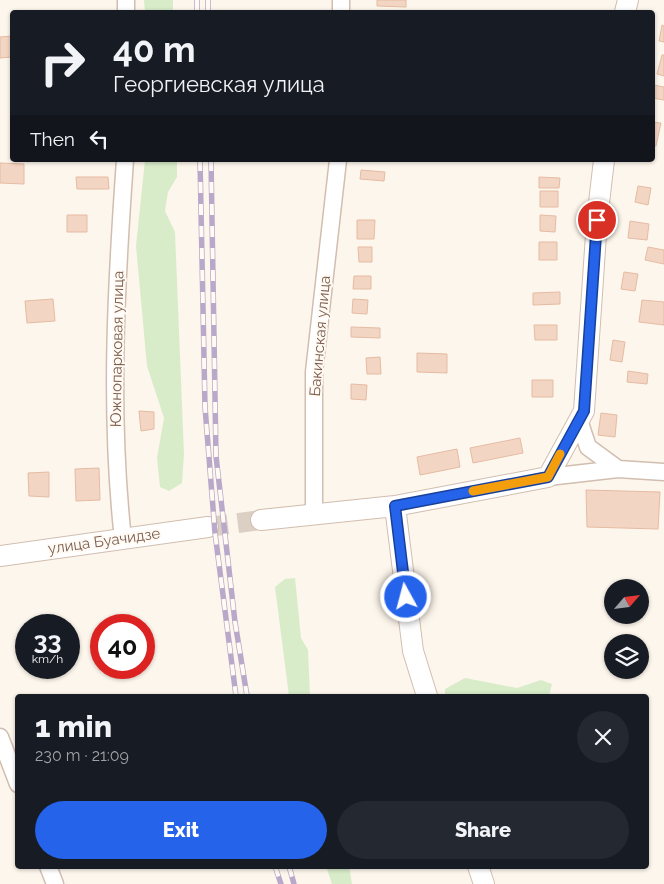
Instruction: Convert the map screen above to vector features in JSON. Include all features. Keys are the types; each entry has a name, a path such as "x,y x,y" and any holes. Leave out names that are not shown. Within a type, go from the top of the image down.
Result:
{"street":[{"name":"Южнопарковая улица","path":"123,539 116,480 115,303 125,162"},
{"name":"Бакинская улица","path":"314,514 314,372 338,162"},
{"path":"548,477 584,411 597,220 604,162"},
{"path":"579,420 588,447 618,469"},
{"path":"261,520 395,506 548,477 618,469 664,472"},
{"path":"395,506 413,651 426,694"},
{"name":"улица Буачидзе","path":"0,556 208,527"},
{"path":"0,737 15,776"},
{"path":"49,869 55,884"},
{"path":"479,869 484,884"}],"green space":[{"path":"144,0 173,0 173,10 145,10"},
{"path":"145,162 177,162 177,177 168,192 165,211 175,232 184,454 182,483 169,491 160,487 157,458 164,418 147,366 136,246"},
{"path":"295,578 301,638 308,650 310,694 289,694 275,587 285,579"},
{"path":"465,678 517,688 541,680 552,684 550,694 445,694 445,689"},
{"path":"327,869 350,869 352,884 332,884"}],"building":[{"path":"377,0 406,0 406,7 377,6"},
{"path":"662,25 664,26 664,42 659,41"},
{"path":"10,36 10,57 0,58 0,37"},
{"path":"662,55 664,55 664,76 657,74"},
{"path":"655,85 664,87 664,100 655,98"},
{"path":"655,122 661,123 655,146"},
{"path":"0,163 24,164 24,184 0,183"},
{"path":"361,170 385,172 384,181 360,179"},
{"path":"76,177 108,177 109,189 77,189"},
{"path":"539,177 560,178 559,188 539,188"},
{"path":"638,186 651,188 648,205 635,202"},
{"path":"540,191 558,191 558,207 540,207"},
{"path":"67,215 87,215 87,232 67,232"},
{"path":"540,215 556,216 555,232 540,231"},
{"path":"357,220 375,220 374,239 357,239"},
{"path":"630,221 649,224 647,240 628,238"},
{"path":"539,242 557,242 557,260 539,260"},
{"path":"358,247 372,247 372,262 359,262"},
{"path":"648,247 664,250 664,264 645,260"},
{"path":"624,272 638,274 635,291 621,289"},
{"path":"354,276 371,276 371,289 353,289"},
{"path":"560,292 560,304 533,305 533,293"},
{"path":"53,299 55,321 27,323 25,301"},
{"path":"353,299 368,300 367,314 352,313"},
{"path":"642,300 664,302 664,325 639,322"},
{"path":"534,325 557,325 557,340 535,340"},
{"path":"351,327 380,328 380,338 351,337"},
{"path":"613,340 625,342 622,362 610,360"},
{"path":"417,353 447,354 447,373 417,372"},
{"path":"380,357 381,374 367,374 366,358"},
{"path":"628,371 648,374 647,384 627,382"},
{"path":"532,380 553,380 553,397 532,397"},
{"path":"351,384 367,385 366,400 351,399"},
{"path":"139,411 154,412 154,429 141,431"},
{"path":"601,413 617,415 615,437 598,435"},
{"path":"520,438 523,453 473,463 470,448"},
{"path":"457,449 460,467 420,475 417,457"},
{"path":"99,468 100,500 76,501 75,469"},
{"path":"49,472 49,497 29,496 28,473"},
{"path":"586,490 660,492 658,529 587,527"}],"tunnel":[{"path":"208,527 261,520"}],"railway":[{"path":"197,0 197,10"},
{"path":"208,0 208,10"},
{"path":"200,162 205,407 215,533 236,694"},
{"path":"211,162 216,456 235,622 247,694"},
{"path":"276,869 281,884"},
{"path":"290,869 294,884"}],"slow traffic":[{"path":"473,491 548,477 560,454"}],"route":[{"path":"406,597 395,506 548,477 584,411 597,220"}]}
